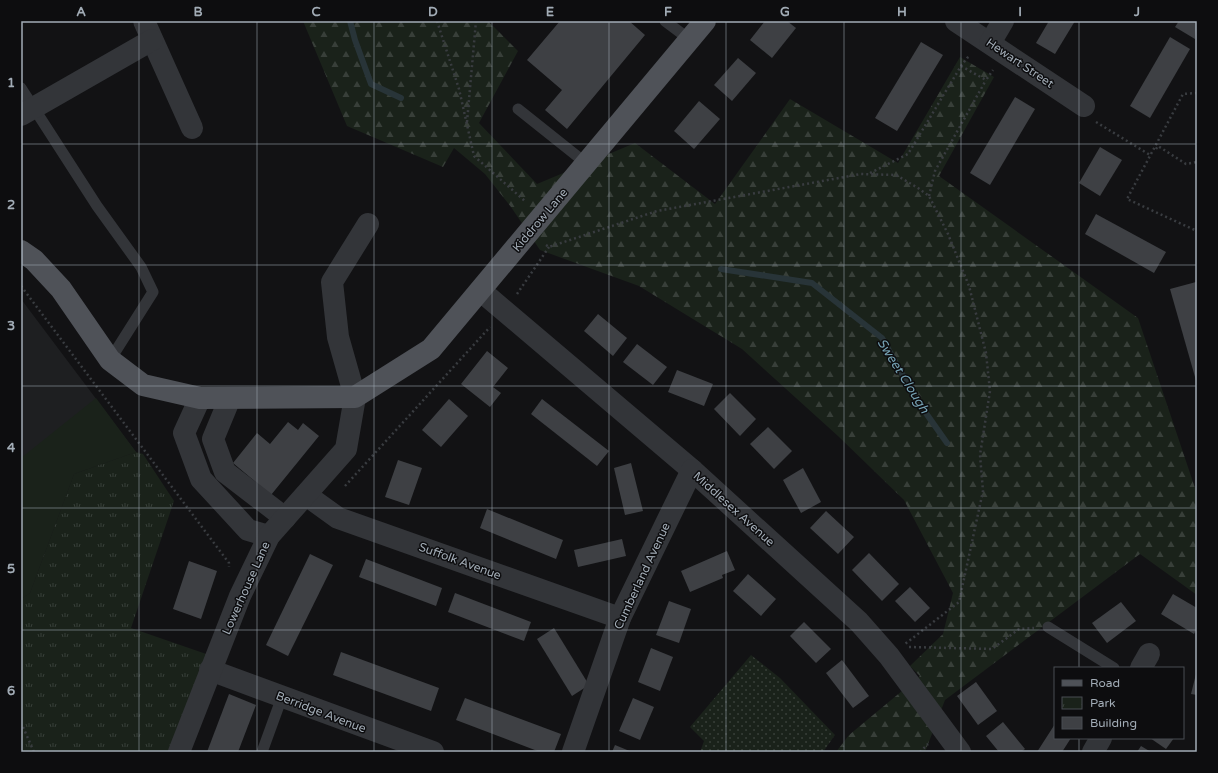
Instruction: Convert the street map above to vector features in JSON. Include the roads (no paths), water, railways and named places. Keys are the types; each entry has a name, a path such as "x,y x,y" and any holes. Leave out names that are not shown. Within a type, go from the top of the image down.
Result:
{"main road":[{"name":"Kiddrow Lane","path":"355,397 431,350 538,224 705,21"},
{"path":"23,251 34,260 61,289 110,360 143,385 200,398 355,397"}],"street":[{"name":"Hewart Street","path":"956,21 1084,106"},
{"path":"997,47 1003,21"},
{"path":"27,112 148,31 192,128"},
{"path":"355,397 338,337 332,282 368,224"},
{"name":"Middlesex Avenue","path":"481,291 692,470 859,622 889,656 960,752"},
{"name":"Lowerhouse Lane","path":"179,752 240,596 268,536 346,449 355,397"},
{"path":"200,398 184,434 200,479 248,530 268,536"},
{"path":"230,398 213,440 225,472 284,518"},
{"name":"Cumberland Avenue","path":"573,752 620,618 692,470"},
{"name":"Suffolk Avenue","path":"306,495 338,518 620,618"},
{"name":"Berridge Avenue","path":"210,670 282,697 389,745 433,752"},
{"path":"1093,752 1100,739"}],"lane":[{"path":"665,21 690,39"},
{"path":"21,88 27,112 141,267 153,292 110,360"},
{"path":"518,109 587,164"},
{"path":"1048,627 1112,667"},
{"path":"262,752 282,697"}],"waterway":[{"name":"Sweet Clough","path":"350,21 355,40 371,84 401,98"},
{"name":"Sweet Clough","path":"721,269 812,283 882,338 916,399 947,443"}]}
